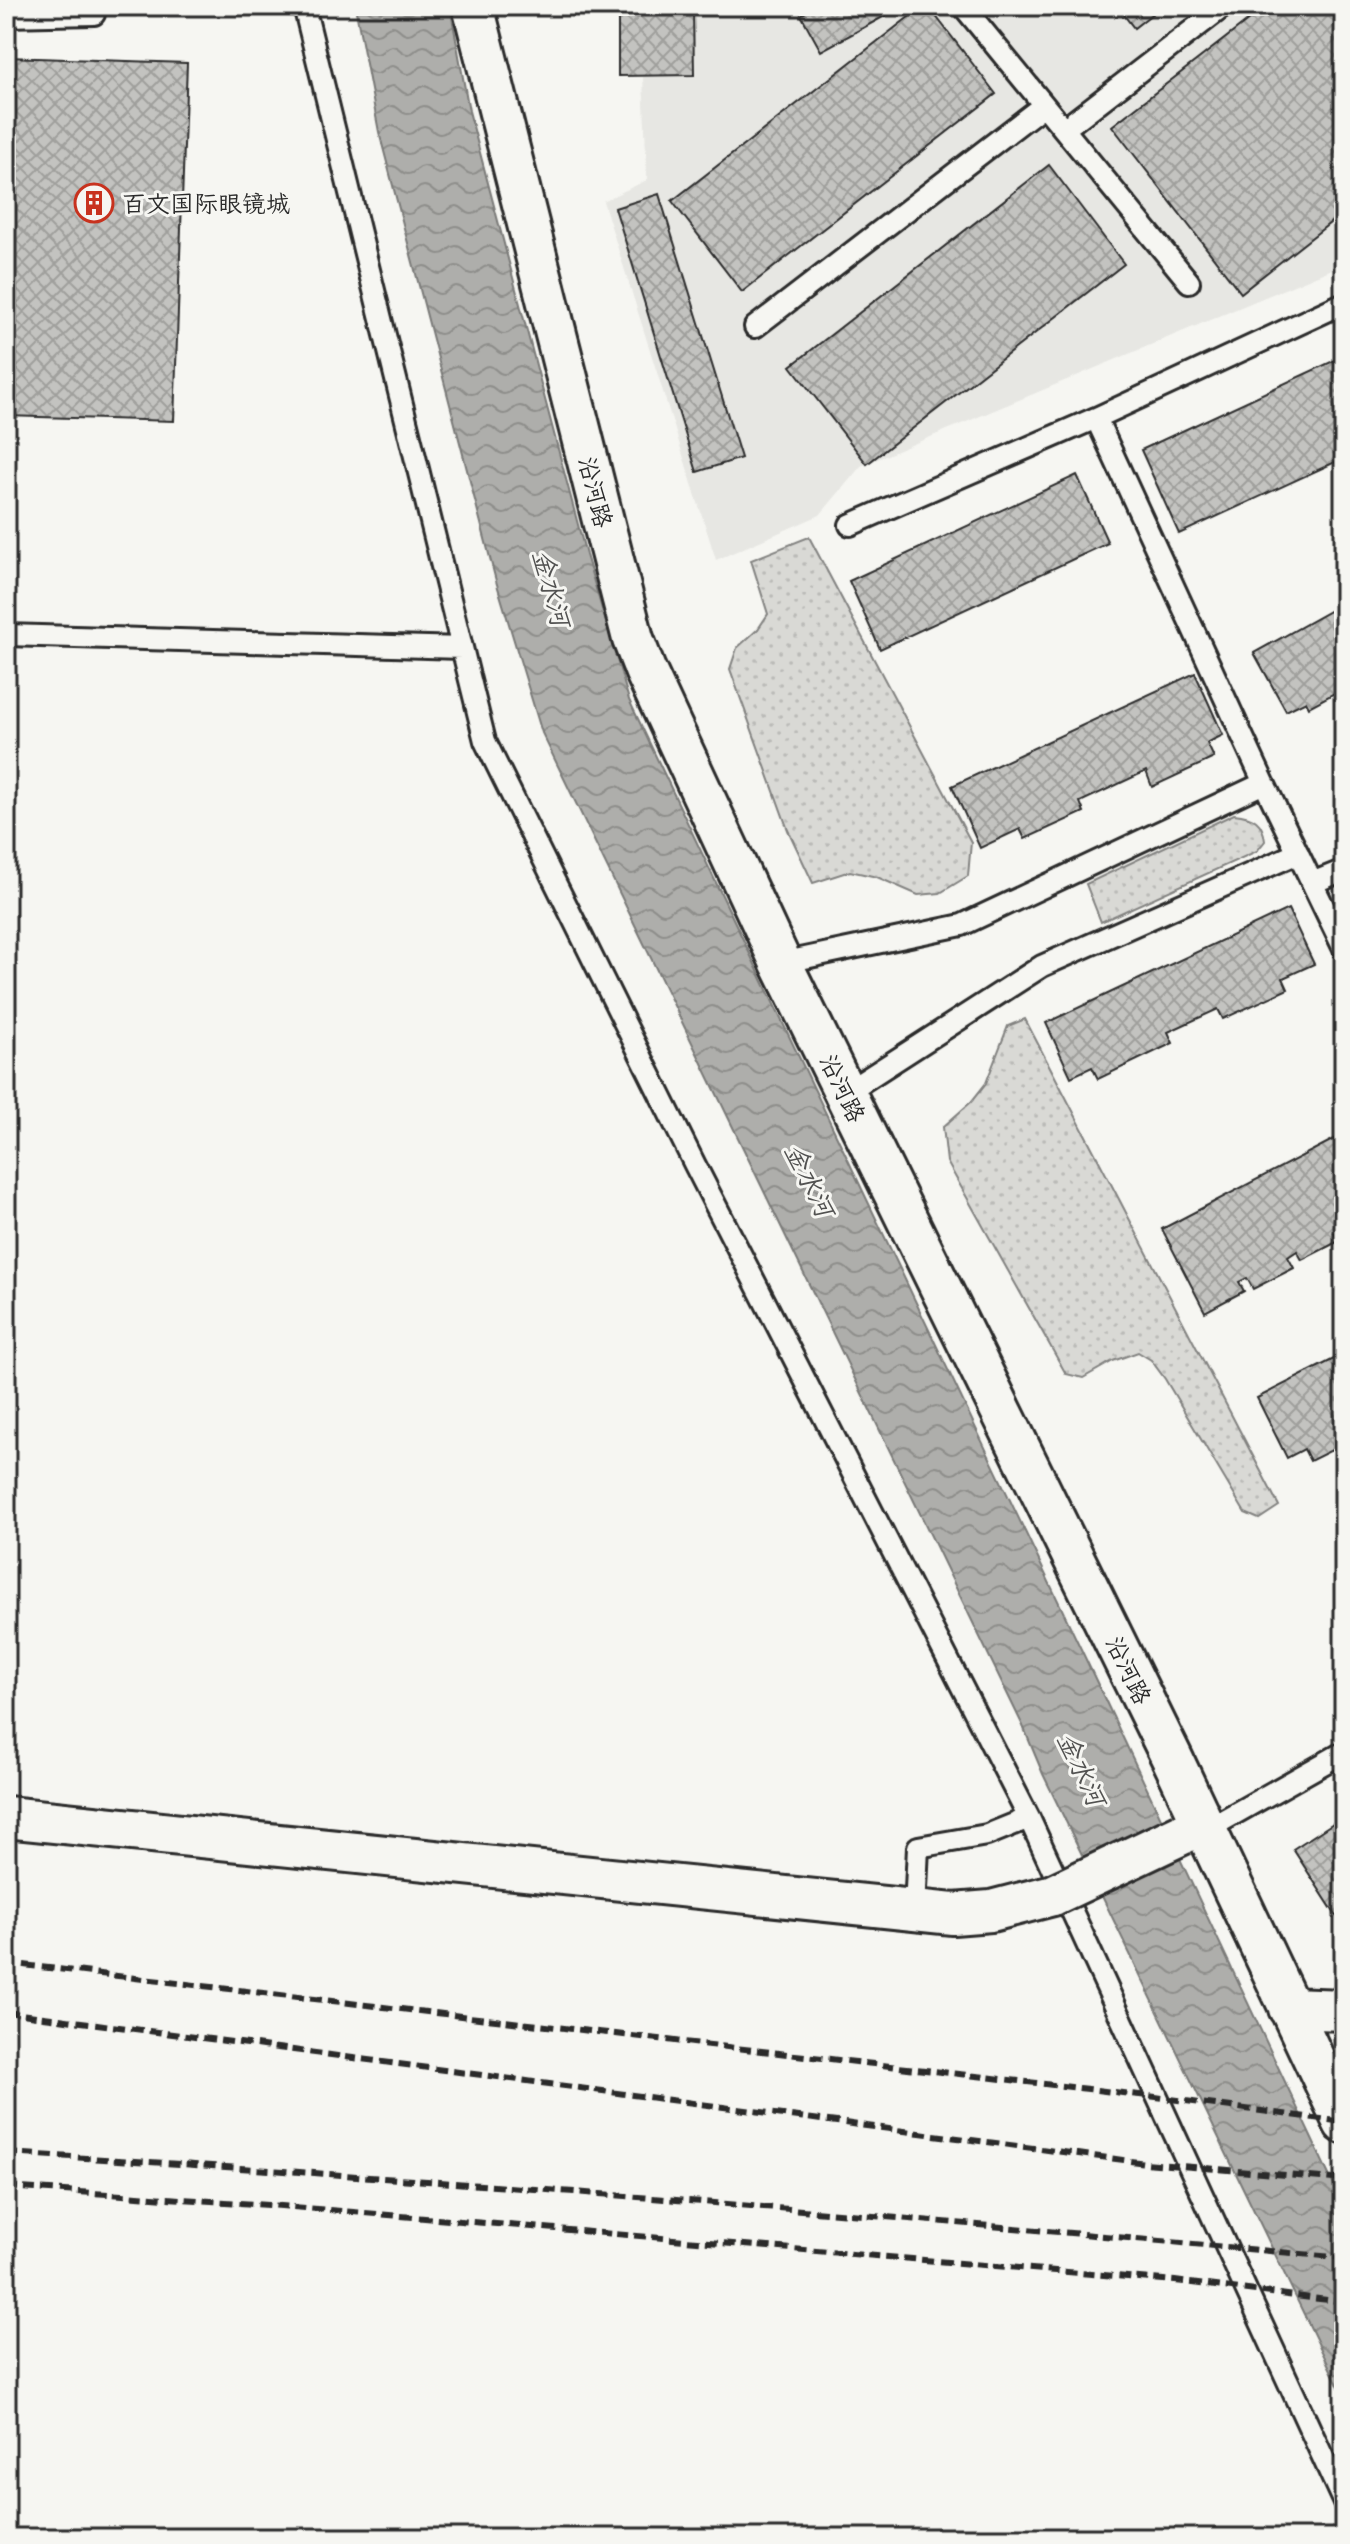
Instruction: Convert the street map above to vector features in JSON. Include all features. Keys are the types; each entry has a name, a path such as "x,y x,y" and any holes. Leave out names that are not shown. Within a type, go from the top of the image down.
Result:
{"street":[{"name":"沿河路","path":"473,6 633,639 645,670 781,963 1197,1830 1289,2008 1344,2123"},
{"path":"6,1817 953,1914 991,1911 1053,1895 1197,1830"},
{"path":"1289,2008 1344,2010"}],"lane":[{"path":"6,16 94,14 93,6"},
{"path":"304,6 485,741 695,1165 1029,1818 1344,2503"},
{"path":"963,6 1189,282"},
{"path":"1064,129 1224,6"},
{"path":"755,327 1044,105"},
{"path":"850,525 1096,418 1344,303"},
{"path":"1096,418 1344,949"},
{"path":"6,635 462,648"},
{"path":"781,963 962,925 1264,783"},
{"path":"845,1093 1042,966 1298,853"},
{"path":"1312,883 1344,870"},
{"path":"1197,1830 1344,1752"},
{"path":"915,1910 918,1847 987,1835 1029,1818"}],"shaded area":[{"path":"693,6 1344,6 1344,264 861,466 820,515 716,560 603,201 647,180 643,76 694,75"},
{"path":"809,537 971,842 968,876 940,893 918,895 877,877 850,871 813,883 788,830 730,669 737,648 758,629 768,614 751,560"},
{"path":"1234,814 1252,818 1259,824 1265,841 1257,851 1101,922 1086,884"},
{"path":"1025,1019 1279,1506 1259,1519 1245,1513 1151,1360 1138,1352 1113,1361 1083,1378 1066,1374 947,1162 943,1127 971,1102 986,1083 1008,1026"}],"water":[{"name":"金水河","path":"355,6 450,6 469,111 586,555 629,700 1344,2207 1344,2397 542,733 496,581 379,132"}],"building":[{"path":"618,6 693,6 694,75 618,76"},
{"path":"817,6 891,6 894,11 821,51 801,15"},
{"path":"923,6 928,6 996,94 742,292 672,201"},
{"path":"1117,6 1162,6 1134,28"},
{"path":"1267,6 1344,6 1344,212 1241,293 1112,126"},
{"name":"百文国际眼镜城","path":"6,57 187,63 174,421 6,416 9,343 6,343"},
{"path":"1049,165 1124,264 867,464 791,366"},
{"path":"659,194 741,458 697,472 615,208"},
{"path":"1344,356 1344,458 1179,534 1141,450"},
{"path":"1077,475 1108,543 880,649 849,581"},
{"path":"1344,603 1344,688 1309,707 1306,701 1286,711 1254,653"},
{"path":"1195,673 1223,735 1207,743 1214,758 1152,787 1146,771 1080,802 1084,812 1025,839 1020,829 980,848 952,786"},
{"path":"1288,909 1314,964 1283,978 1288,989 1223,1019 1218,1009 1168,1032 1173,1043 1098,1079 1092,1067 1071,1077 1046,1023"},
{"path":"1344,1134 1344,1229 1334,1233 1339,1241 1302,1260 1297,1251 1288,1257 1294,1268 1253,1289 1247,1278 1239,1282 1244,1291 1205,1312 1162,1229"},
{"path":"1344,1354 1344,1429 1340,1431 1344,1444 1310,1461 1304,1449 1287,1458 1257,1398"},
{"path":"1344,1816 1344,1912 1337,1917 1293,1849"}],"railway":[{"path":"6,1963 1148,2096 1344,2122"},
{"path":"6,2012 1146,2163 1344,2180"},
{"path":"6,2153 675,2200 1344,2258"},
{"path":"6,2187 269,2205 1175,2281 1344,2302"}],"place":[{"name":"百文国际眼镜城","path":"94,203"}]}
